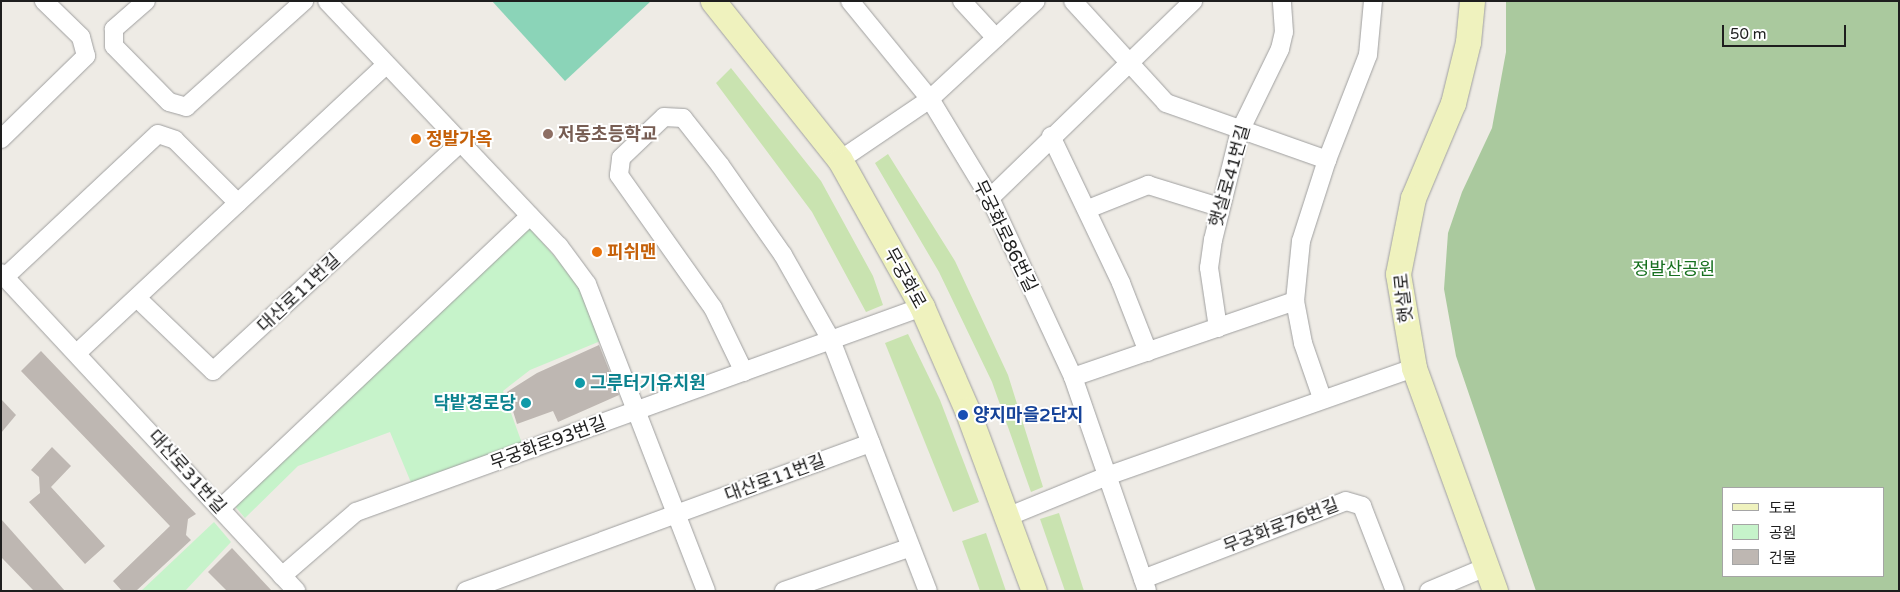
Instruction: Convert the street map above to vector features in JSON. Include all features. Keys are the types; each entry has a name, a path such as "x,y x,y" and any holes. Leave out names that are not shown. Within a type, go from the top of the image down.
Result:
{"main road":[{"name":"무궁화로","path":"713,1 840,160 922,307 968,410 1034,591"},
{"name":"햇살로","path":"1472,1 1468,42 1452,102 1413,198 1398,274 1414,368 1494,591"}],"street":[{"path":"1,139 86,56 81,37 44,1"},
{"path":"146,1 114,30 114,46 169,102 186,108 304,1"},
{"path":"327,1 559,246 587,284 679,513 706,591"},
{"name":"무궁화로86번길","path":"850,1 930,99 990,198 1073,377 1145,585"},
{"path":"962,1 996,38"},
{"path":"840,160 930,99 1036,1"},
{"path":"1072,1 1131,62 1166,103 1240,131 1327,160"},
{"path":"990,198 1051,136 1193,1"},
{"name":"햇살로41번길","path":"1218,328 1209,268 1219,207 1240,131 1280,49 1284,23 1282,1"},
{"path":"1322,398 1303,343 1295,302 1301,241 1327,160 1368,55 1373,1"},
{"path":"78,353 138,299 386,65"},
{"path":"744,372 713,308 620,176 621,158 664,117 683,118 782,255 831,340 928,591"},
{"name":"대산로31번길","path":"238,203 175,140 158,134 3,275 78,353 296,591"},
{"path":"1051,136 1088,209 1148,352"},
{"name":"대산로11번길","path":"138,299 213,371 460,143"},
{"path":"1088,209 1148,185 1219,207"},
{"path":"220,508 530,216"},
{"path":"1073,377 1295,302"},
{"name":"무궁화로93번길","path":"282,576 356,512 922,307"},
{"path":"1007,516 1107,476 1322,398 1414,368"},
{"name":"대산로11번길","path":"466,591 871,443"},
{"name":"무궁화로76번길","path":"1145,585 1346,501 1362,506 1394,591"},
{"path":"784,591 911,547"},
{"path":"1429,591 1486,567"}],"green space":[{"path":"492,1 651,1 565,81"},
{"name":"정발산공원","path":"1506,1 1899,1 1899,591 1536,591 1456,356 1444,289 1448,233 1462,192 1492,128 1506,52"},
{"path":"731,68 821,181 873,276 883,305 866,312 812,212 716,83"},
{"path":"888,154 955,261 1008,375 1043,487 1031,492 992,382 939,272 875,163"},
{"path":"529,227 582,288 603,340 530,370 503,391 523,446 412,485 390,432 298,466 245,518 233,504"},
{"path":"908,334 940,400 979,502 953,512 885,343"},
{"path":"1059,513 1084,591 1065,591 1040,519"},
{"path":"214,522 231,542 185,591 141,591"},
{"path":"986,533 1006,591 980,591 962,541"}],"building":[{"name":"그루터기유치원","path":"599,345 619,395 558,422 553,411 517,424 507,392 537,373"},
{"path":"41,351 196,514 188,519 186,535 191,540 136,591 122,591 113,581 170,526 21,371"},
{"path":"1,399 16,415 1,433"},
{"path":"52,447 71,466 51,487 105,546 85,564 29,502 40,493 39,477 31,470"},
{"path":"1,519 65,591 34,591 1,557"},
{"path":"232,548 272,591 227,591 208,572"}],"place":[{"name":"저동초등학교","path":"548,134"},
{"name":"정발가옥","path":"416,139"},
{"name":"피쉬맨","path":"597,252"},
{"name":"그루터기유치원","path":"580,383"},
{"name":"닥밭경로당","path":"526,403"},
{"name":"양지마을2단지","path":"963,415"}]}
